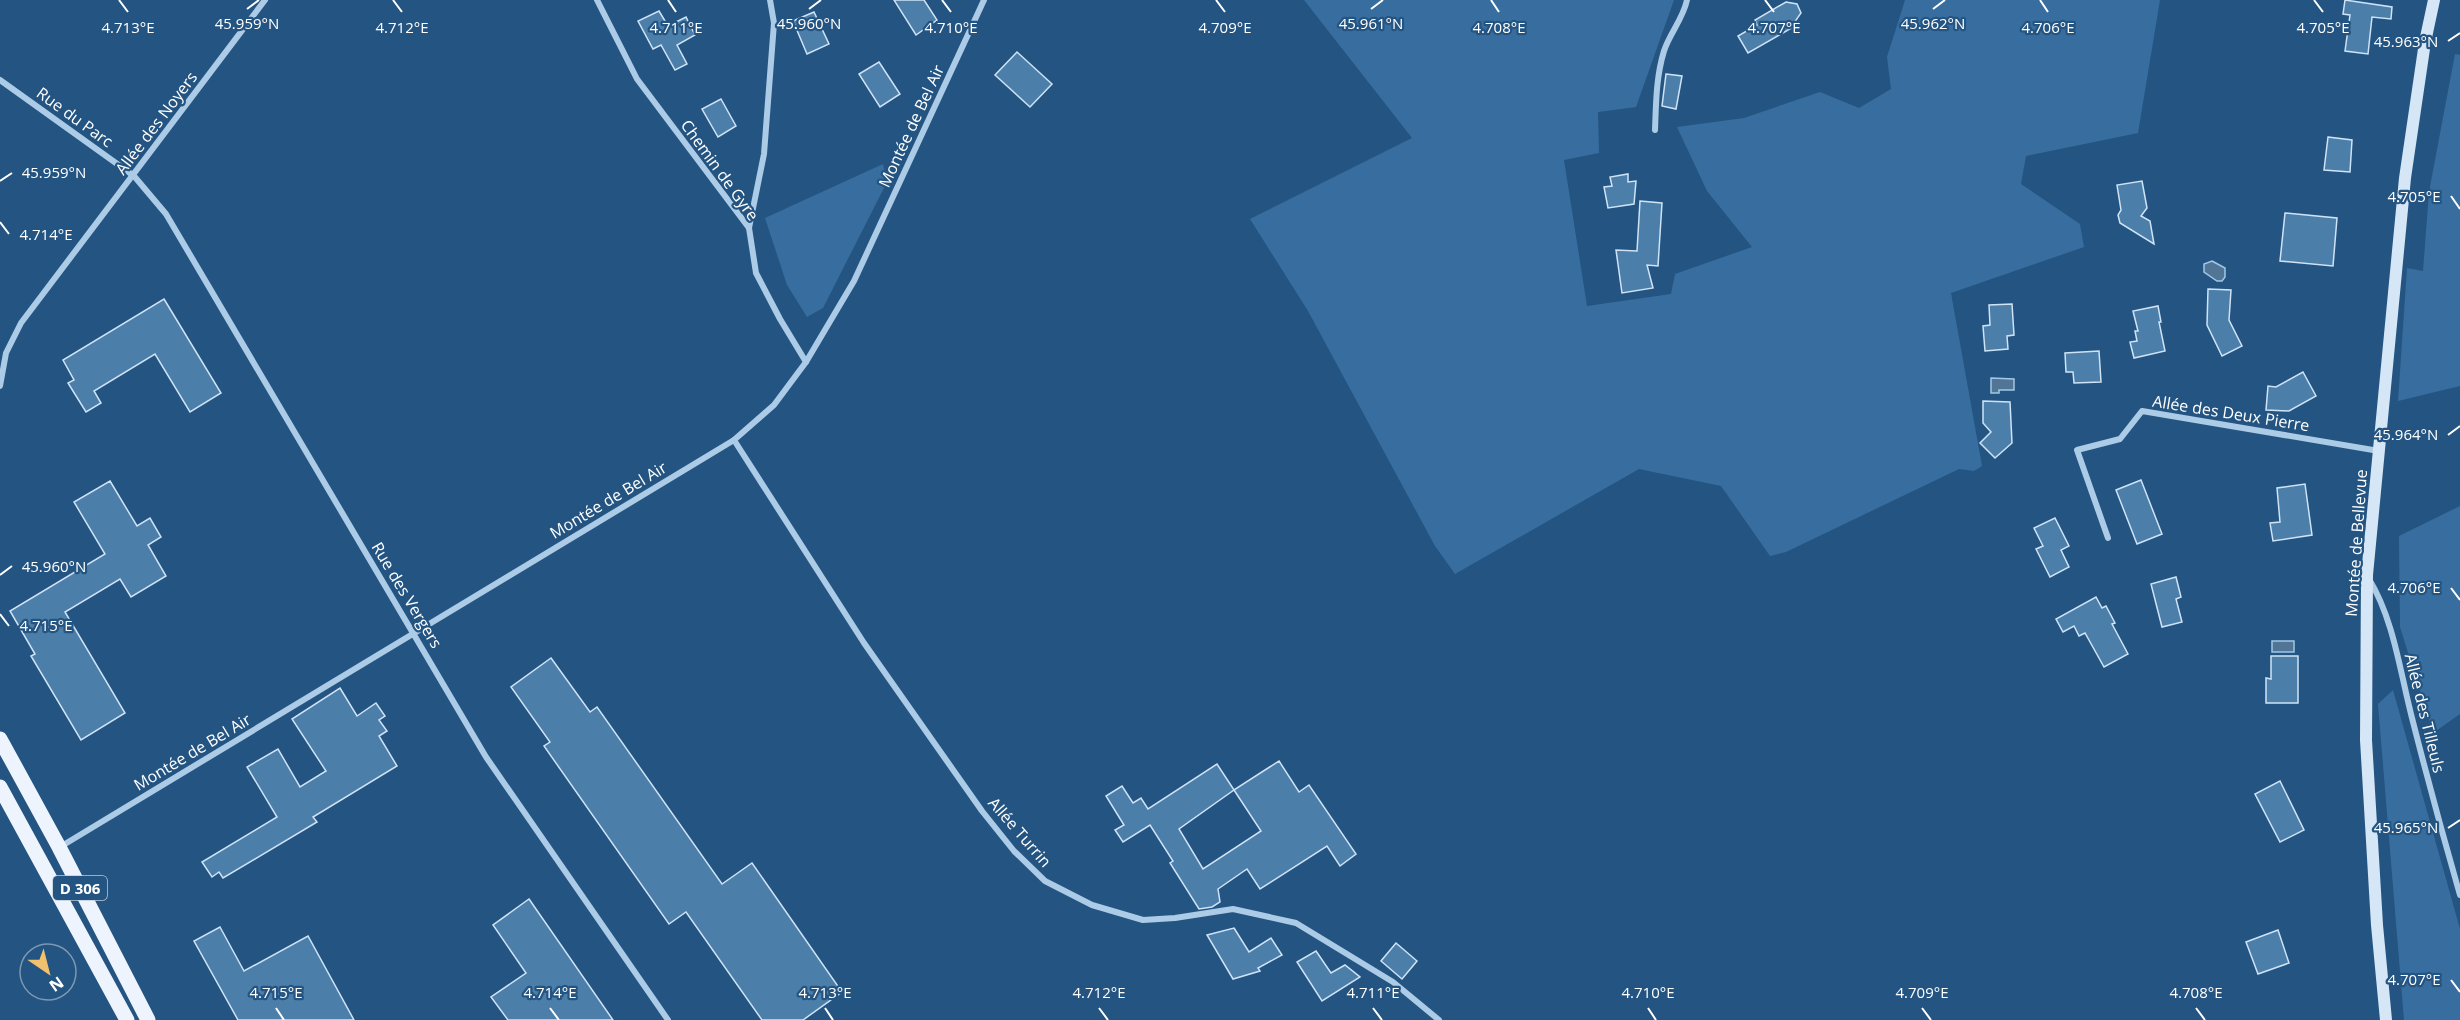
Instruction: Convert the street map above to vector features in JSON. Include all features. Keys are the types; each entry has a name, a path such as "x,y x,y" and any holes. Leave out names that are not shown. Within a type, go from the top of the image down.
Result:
{"main road":[{"name":"Montée de Bellevue","path":"2386,1020 2377,925 2366,740 2367,575 2405,178 2425,42 2434,0"},
{"name":"D 306","path":"0,739 59,847 148,1020"},
{"name":"D 306","path":"0,787 127,1020"}],"street":[{"name":"Allée des Noyers","path":"0,386 6,353 21,323 265,0"},
{"name":"Chemin de Gyre","path":"597,0 637,79 749,228 756,273 806,362"},
{"path":"749,228 764,154 774,23 770,0"},
{"name":"Montée de Bel Air","path":"59,847 734,440 774,405 806,362 854,281 984,0"},
{"path":"1655,130 1658,77 1665,50 1685,10 1687,0"},
{"name":"Rue du Parc","path":"0,80 134,176"},
{"name":"Rue des Vergers","path":"134,176 166,214 486,757 669,1020"},
{"name":"Allée des Deux Pierre","path":"2108,538 2077,450 2120,439 2142,411 2380,451"},
{"name":"Allée Turrin","path":"734,440 864,643 975,801 1014,851 1045,881 1092,905 1143,920 1175,918 1233,909 1296,923 1393,982 1439,1020"},
{"name":"Allée des Tilleuls","path":"2367,575 2379,595 2390,629 2426,773 2460,895"}],"shaded area":[{"path":"1304,0 1674,0 1636,107 1598,112 1599,153 1564,160 1587,306 1671,294 1675,274 1752,247 1707,191 1677,127 1744,118 1820,92 1859,108 1891,89 1887,57 1905,0 2160,0 2138,133 2026,156 2021,184 2080,224 2084,247 1951,293 1982,466 1974,471 1959,469 1786,552 1770,556 1721,486 1639,469 1455,574 1435,546 1308,311 1250,219 1412,138"},
{"path":"2455,54 2460,55 2460,386 2398,401 2407,268 2423,271 2429,192"},
{"path":"883,164 887,182 823,308 807,317 787,285 765,218"},
{"path":"2212,261 2225,268 2225,277 2222,281 2217,281 2204,272 2204,264"},
{"path":"1991,378 2014,379 2014,390 1999,390 1999,393 1991,393"},
{"path":"2460,506 2460,714 2433,733 2400,627 2399,536"},
{"path":"2272,641 2294,641 2294,652 2272,652"},
{"path":"2393,690 2460,929 2460,1020 2404,1020 2378,704"}],"building":[{"path":"894,0 924,0 937,20 916,35"},
{"path":"2345,0 2392,7 2391,19 2372,17 2368,54 2345,51 2350,15 2343,14"},
{"path":"1786,2 1797,4 1801,13 1794,23 1795,26 1748,53 1738,36 1757,25 1755,20"},
{"path":"659,11 668,26 686,17 695,35 677,45 687,64 675,70 661,45 653,49 638,21"},
{"path":"814,12 829,44 807,54 793,21"},
{"path":"1017,52 1052,84 1030,107 995,75"},
{"path":"879,62 900,94 880,107 859,74"},
{"path":"1666,74 1682,76 1676,109 1662,106"},
{"path":"721,99 736,126 718,137 702,109"},
{"path":"2328,137 2352,140 2350,172 2324,170"},
{"path":"1628,174 1628,182 1636,181 1634,204 1608,208 1604,187 1612,186 1610,177"},
{"path":"2142,181 2147,208 2141,216 2150,221 2154,244 2120,223 2118,215 2121,210 2117,185"},
{"path":"1640,201 1662,203 1658,266 1647,265 1653,288 1622,293 1616,250 1637,251"},
{"path":"2285,213 2337,218 2333,266 2280,261"},
{"path":"2208,289 2231,290 2229,320 2242,346 2222,356 2207,325"},
{"path":"164,299 221,393 190,412 155,354 94,391 101,403 86,412 68,383 74,380 63,360"},
{"path":"2012,304 2014,335 2007,336 2008,349 1985,351 1983,326 1990,325 1989,305"},
{"path":"2158,306 2165,351 2134,358 2130,342 2137,341 2135,331 2138,331 2133,311"},
{"path":"2099,351 2101,382 2074,383 2073,372 2066,372 2065,353"},
{"path":"2303,372 2316,396 2289,411 2266,410 2268,386 2276,387"},
{"path":"1983,401 2010,402 2012,443 1995,458 1980,443 1991,432 1983,423"},
{"path":"2141,480 2162,534 2137,544 2116,490"},
{"path":"110,481 137,526 150,518 161,537 148,545 166,576 131,597 120,579 65,612 125,713 81,740 31,656 35,654 10,611 105,554 74,502"},
{"path":"2305,484 2312,535 2273,541 2270,523 2280,522 2277,488"},
{"path":"2055,518 2069,546 2061,550 2069,567 2050,577 2036,549 2043,546 2034,528"},
{"path":"2176,577 2181,597 2176,599 2182,622 2162,627 2151,584"},
{"path":"2096,597 2102,608 2106,606 2115,623 2112,624 2128,654 2104,667 2085,633 2079,636 2074,626 2063,632 2056,619"},
{"path":"2271,656 2298,656 2298,703 2266,703 2266,678 2271,679"},
{"path":"551,658 590,712 597,707 722,884 752,863 842,992 803,1020 762,1020 686,912 669,924 544,746 550,742 511,687"},
{"path":"340,688 357,716 376,703 385,716 379,720 387,731 379,736 397,766 313,817 317,822 223,878 219,872 212,877 202,862 277,817 247,767 278,749 300,787 326,771 292,719"},
{"path":"1279,761 1299,792 1309,785 1356,854 1340,866 1327,846 1260,889 1247,869 1218,889 1220,902 1212,907 1199,909 1170,863 1173,861 1150,825 1123,842 1115,830 1124,825 1106,796 1122,786 1133,803 1141,798 1148,809 1217,764 1234,790","holes":["1234,790 1261,831 1203,869 1179,829"]},
{"path":"2280,781 2304,830 2280,842 2255,794"},
{"path":"529,899 613,1020 508,1020 491,997 526,973 493,925"},
{"path":"220,927 244,971 308,936 354,1020 238,1020 194,941"},
{"path":"1234,928 1249,952 1271,938 1282,955 1258,968 1260,971 1233,979 1207,935"},
{"path":"2278,930 2289,963 2258,974 2246,942"},
{"path":"1396,943 1417,961 1402,979 1381,961"},
{"path":"1316,951 1331,973 1345,965 1360,977 1322,1001 1297,962"}]}
